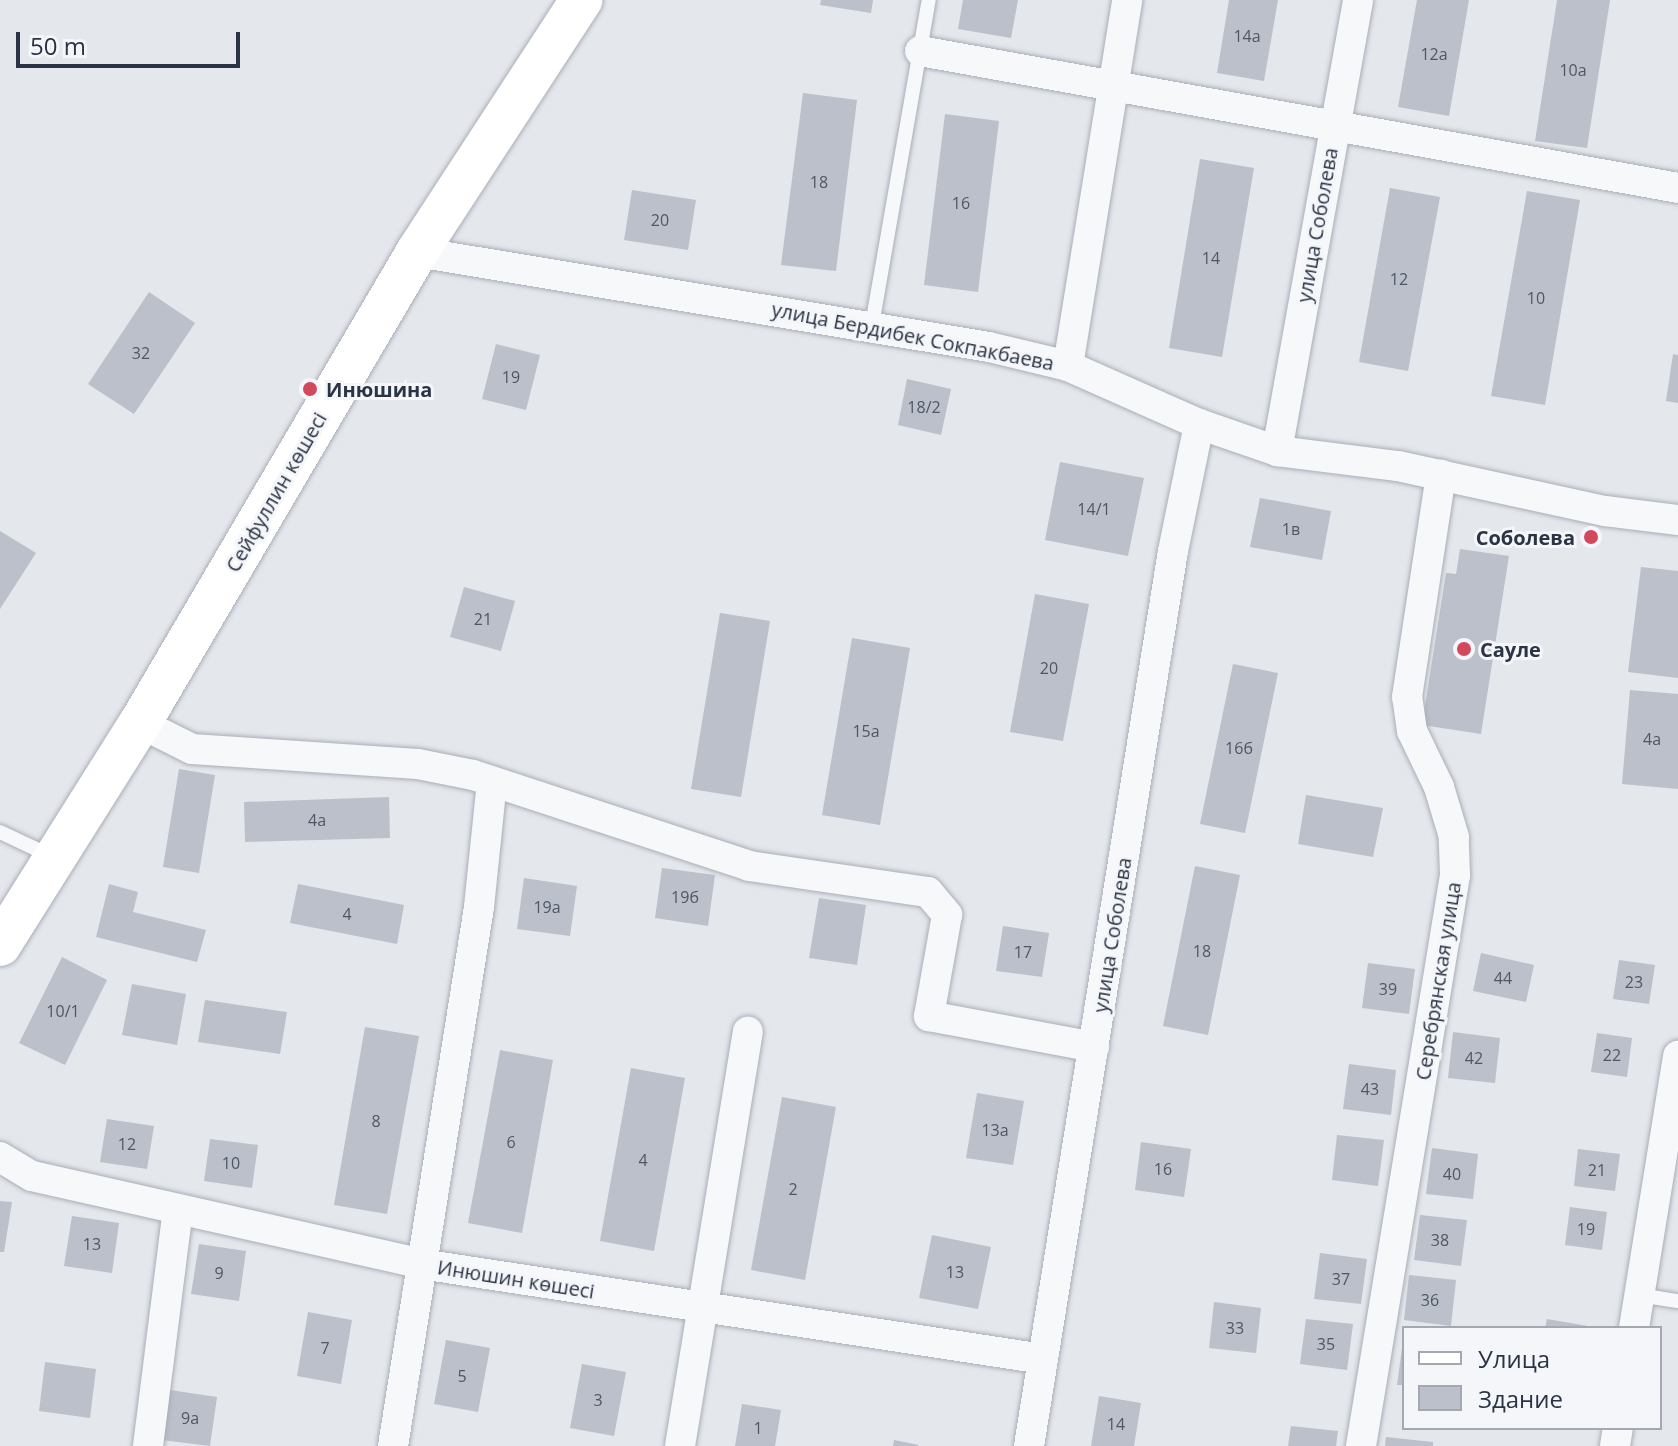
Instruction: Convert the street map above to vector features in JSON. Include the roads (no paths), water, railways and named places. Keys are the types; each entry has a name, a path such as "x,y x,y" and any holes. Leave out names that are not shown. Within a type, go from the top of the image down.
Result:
{"main road":[{"name":"Сейфуллин көшесі","path":"0,945 140,723 417,252 581,0"}],"street":[{"path":"1068,366 1127,0"},
{"name":"улица Соболева","path":"1277,451 1358,0"},
{"path":"920,51 1678,188"},
{"name":"улица Бердибек Сокпакбаева","path":"417,252 872,325 1068,366 1199,424 1277,451 1398,466 1605,511 1678,520"},
{"name":"улица Соболева","path":"1029,1446 1173,551 1199,424"},
{"name":"Серебрянская улица","path":"1361,1446 1455,875 1454,837 1439,787 1412,731 1407,697 1441,475"},
{"path":"140,723 192,749 418,764 492,782 749,866 928,892 947,915 929,1016 1094,1047"},
{"path":"393,1446 479,907 492,782"},
{"path":"680,1446 700,1308 748,1032"},
{"path":"1634,1326 1678,1056"},
{"name":"Инюшин көшесі","path":"0,1157 32,1176 421,1264 1043,1359"},
{"path":"148,1446 178,1210"}],"lane":[{"path":"872,325 929,0"},
{"path":"0,832 55,858"},
{"path":"1639,1295 1678,1301"}],"place":[{"name":"Инюшина","path":"310,389"},
{"name":"Соболева","path":"1591,537"},
{"name":"Сауле","path":"1464,649"}]}
